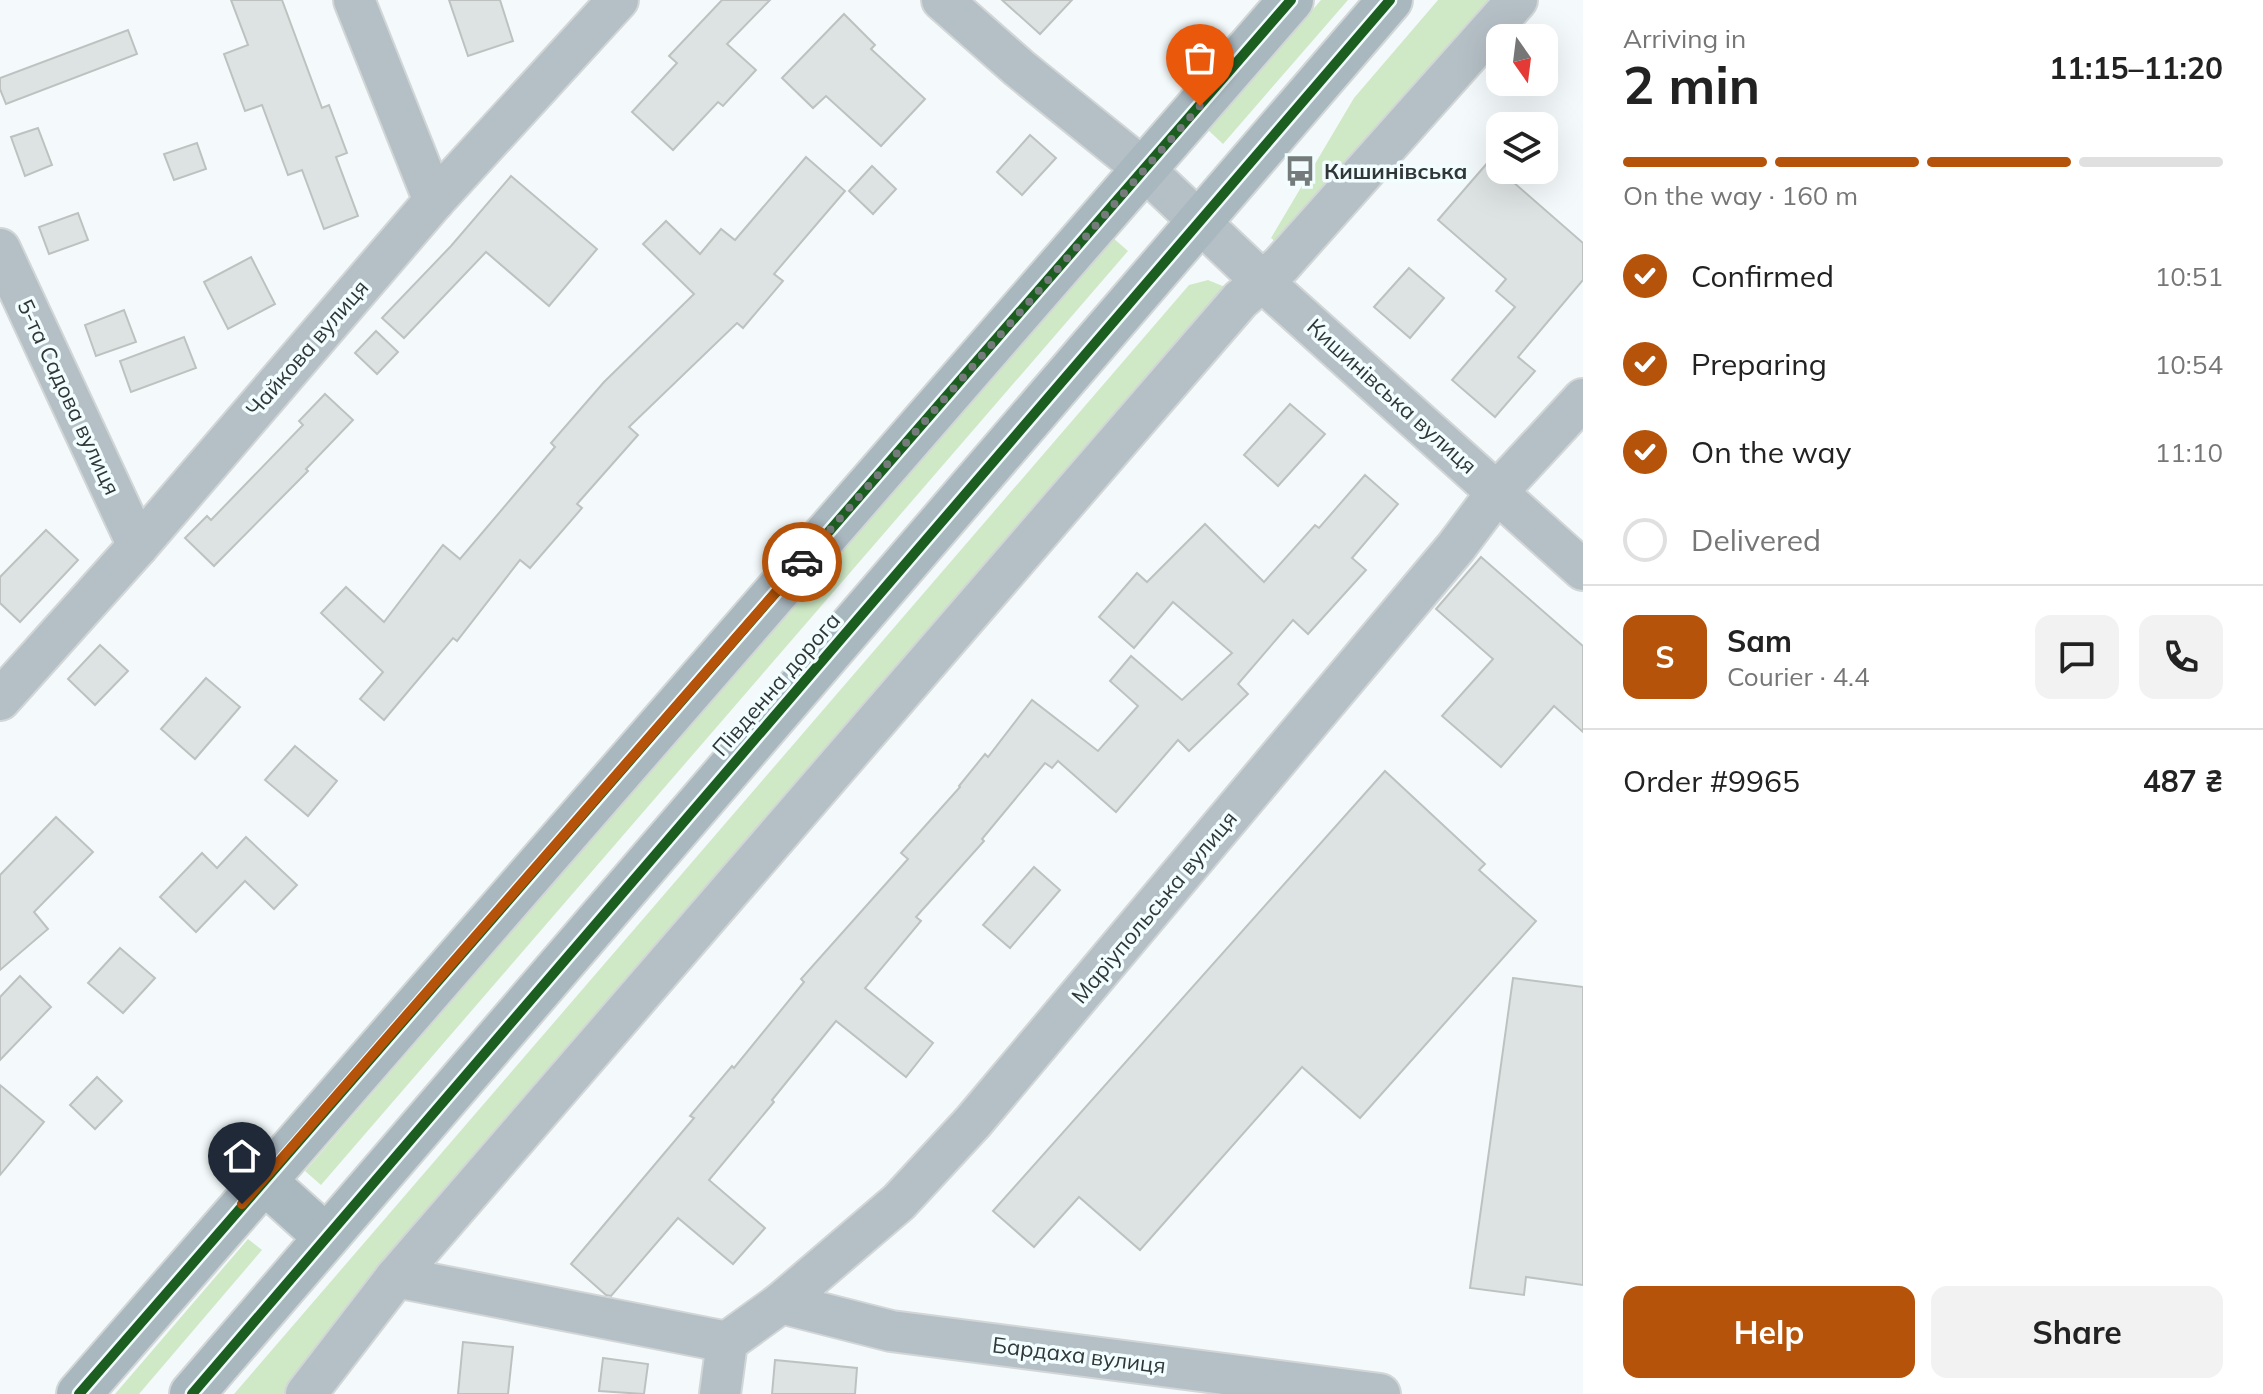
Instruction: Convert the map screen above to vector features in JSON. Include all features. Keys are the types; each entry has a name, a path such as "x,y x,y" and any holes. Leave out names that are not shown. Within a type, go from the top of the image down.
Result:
{"main road":[{"path":"79,1394 1291,0"},
{"name":"Південна дорога","path":"192,1394 1390,0"},
{"path":"263,1180 325,1236"}],"street":[{"path":"354,0 434,201"},
{"name":"Чайкова вулиця","path":"0,700 138,546 434,201 618,0"},
{"name":"Кишинівська вулиця","path":"942,0 1019,68 1145,170 1262,281 1583,570"},
{"path":"306,1394 396,1277 1240,300 1292,254 1517,0"},
{"name":"5-та Садова вулиця","path":"0,249 138,546"},
{"name":"Маріупольська вулиця","path":"727,1342 781,1303 899,1202 973,1122 1456,547 1498,491 1583,399"},
{"path":"396,1277 727,1342 720,1394"},
{"name":"Бардаха вулиця","path":"781,1303 891,1331 1380,1394"}],"green space":[{"path":"1321,0 1348,0 1223,144 1208,130"},
{"path":"1438,0 1500,0 1282,247 1271,238 1354,98"},
{"path":"1112,237 1128,251 321,1185 305,1171"},
{"path":"1208,280 1225,287 292,1394 234,1394 1189,285"},
{"path":"248,1239 262,1250 139,1394 115,1394"}],"building":[{"path":"231,0 282,0 322,108 329,105 347,153 336,157 358,216 324,229 302,170 288,175 262,105 245,111 224,54 248,45"},
{"path":"449,0 500,0 513,41 468,56"},
{"path":"722,0 770,0 727,44 756,70 723,106 718,102 673,150 632,112 677,63 669,56"},
{"path":"1002,0 1072,0 1040,34"},
{"path":"844,14 875,45 871,49 925,99 881,146 826,96 813,108 782,78"},
{"path":"128,30 137,54 6,104 0,89 0,78"},
{"path":"38,128 52,165 25,176 11,137"},
{"path":"1030,135 1056,158 1022,195 997,172"},
{"path":"197,143 206,169 174,180 164,154"},
{"path":"806,157 845,191 774,274 783,281 743,328 737,323 629,427 638,435 577,504 582,508 530,568 520,560 457,641 453,638 384,720 360,699 383,672 321,613 346,587 384,622 443,545 460,559 555,447 551,443 604,382 694,294 643,244 666,221 700,254 721,229 735,240"},
{"path":"1486,164 1486,184 1515,184 1583,243 1583,280 1518,357 1535,371 1495,417 1452,380 1515,307 1496,291 1506,279 1438,220"},
{"path":"872,166 896,189 873,214 849,191"},
{"path":"511,176 597,249 549,306 486,252 404,338 382,318 451,246"},
{"path":"78,213 88,240 49,254 39,227"},
{"path":"251,257 275,304 228,329 204,282"},
{"path":"1409,268 1444,298 1410,338 1374,307"},
{"path":"124,310 136,342 96,356 85,325"},
{"path":"376,331 398,352 377,374 355,353"},
{"path":"184,337 196,368 131,392 120,361"},
{"path":"325,394 353,420 306,469 308,471 214,566 185,538 207,516 211,520 303,425 299,421"},
{"path":"1290,404 1325,434 1278,486 1244,455"},
{"path":"1365,475 1398,504 1352,558 1366,570 1308,634 1293,620 1238,684 1248,694 1189,751 1178,740 1116,812 1058,761 1052,768 1045,763 982,839 984,841 916,917 921,921 865,988 933,1043 906,1077 836,1021 709,1180 765,1228 733,1264 678,1218 611,1296 571,1264 694,1118 690,1116 732,1066 734,1068 804,982 801,979 908,859 901,853 985,754 988,757 1032,700 1098,751 1138,706 1110,681 1131,656 1182,700 1232,653 1173,602 1134,648 1099,617 1137,573 1147,582 1205,524 1264,582 1315,525 1319,528"},
{"path":"46,530 78,560 20,622 0,603 0,577"},
{"path":"1481,557 1583,646 1583,732 1554,706 1501,767 1442,716 1493,659 1436,609"},
{"path":"100,645 128,671 95,705 68,679"},
{"path":"206,678 240,707 195,759 161,729"},
{"path":"295,746 337,781 308,816 265,780"},
{"path":"1385,771 1485,864 1479,870 1536,921 1360,1118 1302,1067 1140,1250 1079,1197 1034,1247 993,1211"},
{"path":"56,817 93,852 34,912 48,929 0,970 0,875"},
{"path":"246,837 297,885 274,909 245,881 196,932 160,897 202,853 217,868"},
{"path":"1034,867 1060,890 1010,948 983,925"},
{"path":"120,948 155,978 123,1013 88,983"},
{"path":"20,976 51,1007 0,1060 0,997"},
{"path":"1513,978 1583,987 1583,1285 1526,1277 1524,1295 1470,1288"},
{"path":"97,1077 122,1101 95,1129 70,1105"},
{"path":"0,1085 44,1122 0,1175"},
{"path":"463,1342 513,1347 508,1394 458,1394"},
{"path":"603,1358 648,1364 644,1394 599,1391"},
{"path":"775,1360 857,1368 855,1394 772,1394"}],"cycle path":[{"path":"79,1394 1291,0"},
{"path":"192,1394 1390,0"}],"way so far":[{"path":"802,562 1200,106"}],"place":[{"name":"Кишинівська","path":"1300,171"}],"route":[{"path":"242,1204 802,562"}]}
